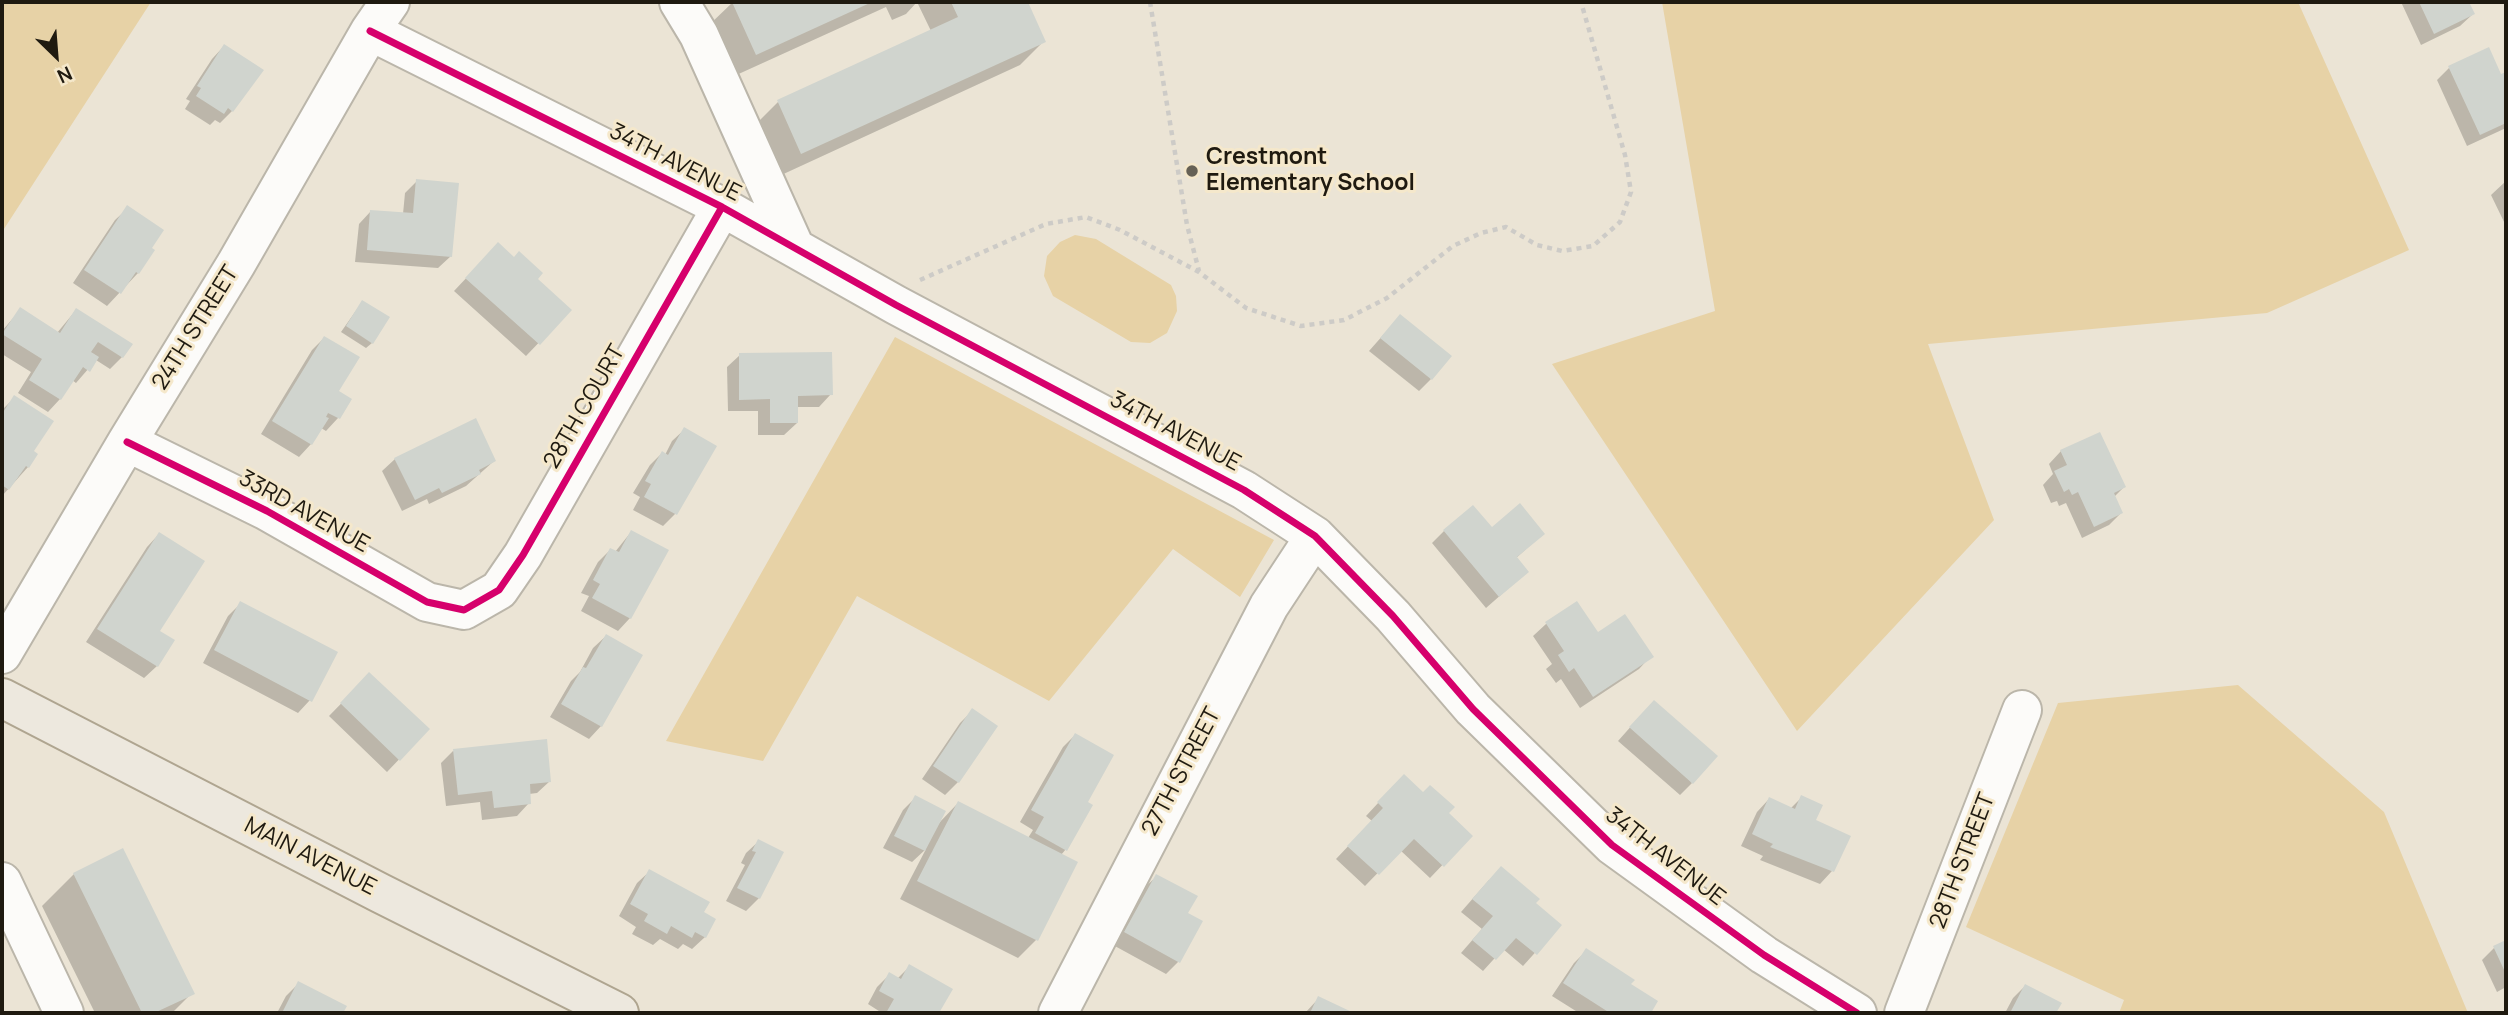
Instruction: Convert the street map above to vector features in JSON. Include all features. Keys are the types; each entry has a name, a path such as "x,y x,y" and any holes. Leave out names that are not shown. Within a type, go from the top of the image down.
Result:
{"main road":[{"name":"MAIN AVENUE","path":"2,698 619,1013"}],"street":[{"path":"679,2 699,36 795,248"},
{"name":"34TH AVENUE","path":"380,17 881,297 1244,490 1315,536 1393,616 1473,709 1612,845 1763,955 1857,1013"},
{"name":"24TH STREET","path":"2,654 236,264 380,17"},
{"name":"28TH COURT","path":"464,610 499,590 523,555 722,207"},
{"name":"33RD AVENUE","path":"127,442 267,511 427,602 464,610"},
{"name":"27TH STREET","path":"1058,1013 1269,606 1315,536"},
{"name":"28TH STREET","path":"1904,1013 2022,710"},
{"path":"2,882 64,1013"}],"path":[{"path":"1150,2 1188,225 1199,272"},
{"path":"881,297 1046,224 1086,217 1120,230 1199,272 1246,308 1301,326 1344,320 1387,298 1453,246 1480,233 1506,227 1536,244 1562,251 1594,246 1620,222 1631,192 1625,155 1581,2"}],"shaded area":[{"path":"2,2 151,2 2,232"},
{"path":"1662,2 2298,2 2409,250 2267,313 1928,344 1994,520 1797,731 1552,364 1715,311"},
{"path":"1075,235 1096,239 1171,285 1176,296 1177,311 1167,333 1150,343 1131,342 1053,296 1044,276 1047,256 1060,242"},
{"path":"895,337 1274,540 1240,597 1173,549 1049,701 857,596 763,761 666,741"},
{"path":"2238,685 2384,812 2468,1013 2119,1013 2124,1000 1966,927 2058,703"}],"building":[{"path":"732,2 872,2 756,55"},
{"path":"951,2 1028,2 1046,42 801,154 777,100 958,17"},
{"path":"2419,2 2469,2 2475,14 2434,34"},
{"path":"224,44 264,70 233,112 228,108 224,114 196,96 201,88 197,86"},
{"path":"2489,47 2501,74 2506,72 2506,123 2480,135 2448,66"},
{"path":"416,179 459,183 452,257 367,250 370,210 413,213"},
{"path":"127,205 164,230 139,274 136,272 121,294 84,270"},
{"path":"498,242 514,257 519,251 543,273 538,279 572,310 540,345 465,278"},
{"path":"362,300 390,317 373,344 346,326"},
{"path":"20,307 60,333 76,308 133,344 123,358 98,342 91,352 99,357 90,372 83,367 61,400 29,380 42,359 2,334"},
{"path":"1400,314 1452,356 1432,380 1380,338"},
{"path":"324,336 360,357 339,391 352,399 340,419 328,413 326,417 329,418 312,445 272,421"},
{"path":"832,352 833,395 798,396 798,423 770,423 770,399 739,400 739,353"},
{"path":"14,395 54,421 34,451 38,454 29,468 26,466 9,490 2,485 2,414"},
{"path":"476,418 496,461 479,470 481,474 442,493 439,488 415,500 394,458"},
{"path":"684,427 717,446 677,515 644,497 651,484 645,481 662,451 668,455"},
{"path":"2100,432 2126,487 2114,493 2123,513 2094,527 2078,492 2072,495 2069,489 2064,492 2054,471 2067,465 2060,450"},
{"path":"1520,503 1545,534 1517,557 1529,572 1499,597 1443,530 1473,505 1492,527"},
{"path":"631,530 669,550 631,619 592,598 600,584 593,580 610,548 619,552"},
{"path":"159,532 205,561 160,631 175,640 158,667 97,629"},
{"path":"240,601 338,652 312,702 214,650"},
{"path":"1577,601 1598,632 1625,614 1654,657 1593,697 1574,668 1569,672 1558,655 1564,651 1545,622"},
{"path":"606,634 643,655 602,727 561,704"},
{"path":"369,672 430,729 400,761 340,703"},
{"path":"1654,700 1718,756 1693,784 1629,727"},
{"path":"972,708 998,726 959,783 933,766"},
{"path":"1075,733 1114,755 1088,802 1093,805 1067,851 1035,833 1044,817 1031,810"},
{"path":"547,739 551,782 530,784 531,804 494,808 492,791 458,795 453,749"},
{"path":"1404,774 1423,792 1430,785 1455,807 1449,813 1473,836 1444,867 1414,839 1379,875 1347,846 1383,808 1377,802"},
{"path":"915,795 946,811 925,851 894,836"},
{"path":"1801,795 1823,805 1816,820 1851,836 1834,872 1770,847 1773,844 1752,834 1769,797 1795,809"},
{"path":"958,801 1078,862 1038,941 917,881"},
{"path":"758,839 784,852 760,899 737,888 756,852 752,851"},
{"path":"123,848 195,994 154,1013 142,1013 73,873"},
{"path":"1501,866 1540,899 1536,903 1562,925 1537,955 1516,938 1496,960 1472,940 1493,916 1472,899"},
{"path":"649,869 710,902 704,912 716,919 706,938 695,932 692,938 671,926 667,934 644,921 648,914 630,904"},
{"path":"1156,874 1198,896 1188,913 1203,921 1180,963 1124,932"},
{"path":"2506,940 2506,974 2493,946"},
{"path":"1586,948 1635,980 1631,984 1658,1001 1651,1013 1610,1013 1563,983"},
{"path":"909,964 953,989 939,1013 886,1013 894,999 879,991 889,972 901,979"},
{"path":"298,981 347,1006 343,1013 282,1013"},
{"path":"2025,984 2062,1003 2056,1013 2010,1013"},
{"path":"1318,996 1354,1013 1310,1013"}],"cycle path":[{"path":"370,31 722,207 896,305 1244,490 1315,536 1393,616 1473,709 1612,845 1764,955 1857,1013"},
{"path":"127,442 267,511 427,602 464,610 499,590 523,555 722,207"}],"place":[{"name":"Crestmont Elementary School","path":"1192,171"}]}
